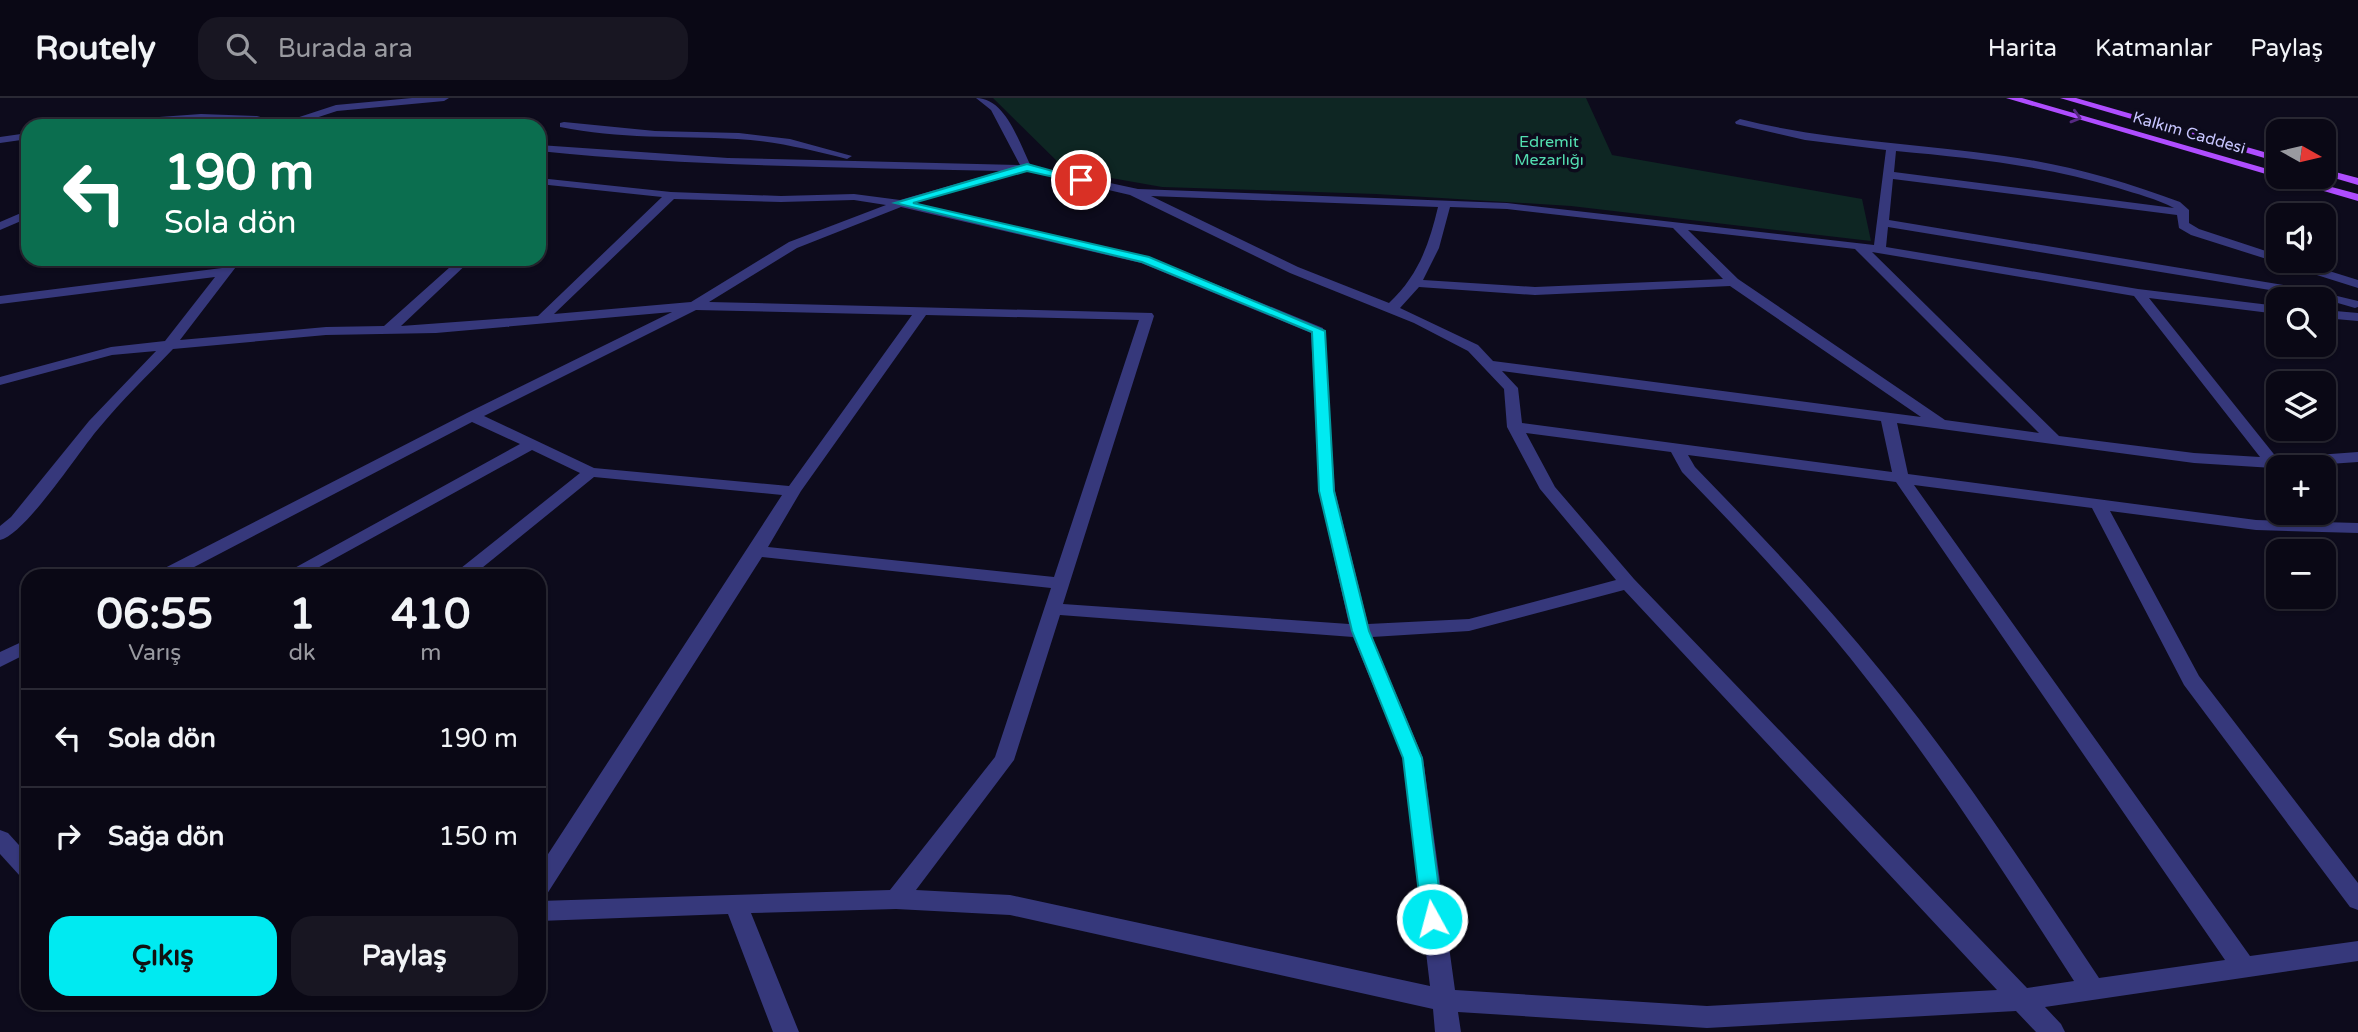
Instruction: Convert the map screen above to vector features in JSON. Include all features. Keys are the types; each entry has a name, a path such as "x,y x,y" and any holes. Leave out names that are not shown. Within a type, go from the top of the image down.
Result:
{"main road":[{"name":"Kalkım Caddesi","path":"2011,98 2266,172"},
{"name":"Kalkım Caddesi","path":"2066,98 2266,156"},
{"path":"2336,176 2358,182"},
{"name":"Kalkım Caddesi","path":"2326,189 2358,198"}],"street":[{"path":"302,119 336,108 444,98"},
{"path":"981,98 995,108 1027,167"},
{"path":"185,119 257,119"},
{"path":"1740,122 1780,135 2003,159 2077,171 2176,204 2183,213 2183,225 2195,232 2266,255"},
{"path":"564,125 655,134 739,136 790,142 870,163"},
{"path":"0,140 21,137"},
{"path":"546,149 728,161 1027,167 1134,192 1507,206 1859,246 2138,293 2266,309"},
{"path":"1881,250 1891,149"},
{"path":"177,569 472,416 694,306 793,245 900,203 1027,167"},
{"path":"1889,175 2183,213"},
{"path":"546,182 671,195 781,200 854,197 900,203 1145,260 1318,331 1327,491 1360,631 1413,758 1448,1032"},
{"path":"1134,192 1294,270 1419,320 1473,348 1492,365 1511,388 1515,427 1548,489 1628,583 2052,1032"},
{"path":"544,318 671,195"},
{"path":"1391,309 1418,283 1436,240 1446,203"},
{"path":"0,215 21,215"},
{"path":"0,226 21,217"},
{"path":"1884,223 2308,293 2356,312"},
{"path":"1677,226 1733,282 1942,425"},
{"path":"1859,246 2055,440"},
{"path":"0,535 17,521 94,425 169,345 230,266"},
{"path":"389,330 458,266"},
{"path":"0,300 224,272"},
{"path":"2323,273 2358,284"},
{"path":"1418,283 1465,289 1557,290 1733,282"},
{"path":"2138,293 2267,455"},
{"path":"0,381 111,351 326,331 436,329 694,306 1147,316 1004,760 896,899"},
{"path":"546,876 793,491 921,312"},
{"path":"2336,313 2356,312"},
{"path":"1492,365 2194,458 2266,463"},
{"path":"472,416 591,472 793,491"},
{"path":"1888,418 1901,478 2244,967"},
{"path":"1515,427 2256,525 2358,528"},
{"path":"302,569 532,444"},
{"path":"1677,448 1688,469 1815,605 1902,710 1948,772 2093,989"},
{"path":"2336,459 2358,457"},
{"path":"469,569 591,472"},
{"path":"2098,504 2191,680 2358,900"},
{"path":"757,551 1061,583"},
{"path":"1053,609 1360,631 1469,625 1628,583"},
{"path":"0,660 21,649"},
{"path":"0,839 21,862"},
{"path":"546,911 896,899 1010,905 1442,1000 1707,1017 2021,1000 2358,951"},
{"path":"736,904 786,1032"}],"green space":[{"name":"Edremit Mezarlığı","path":"993,98 1586,98 1612,155 1862,199 1871,241 1571,206 1376,194 1162,187 1066,170"}],"route":[{"path":"1081,180 1027,167 900,203 1145,260 1318,331 1327,491 1360,631 1413,758 1432,919"}]}
